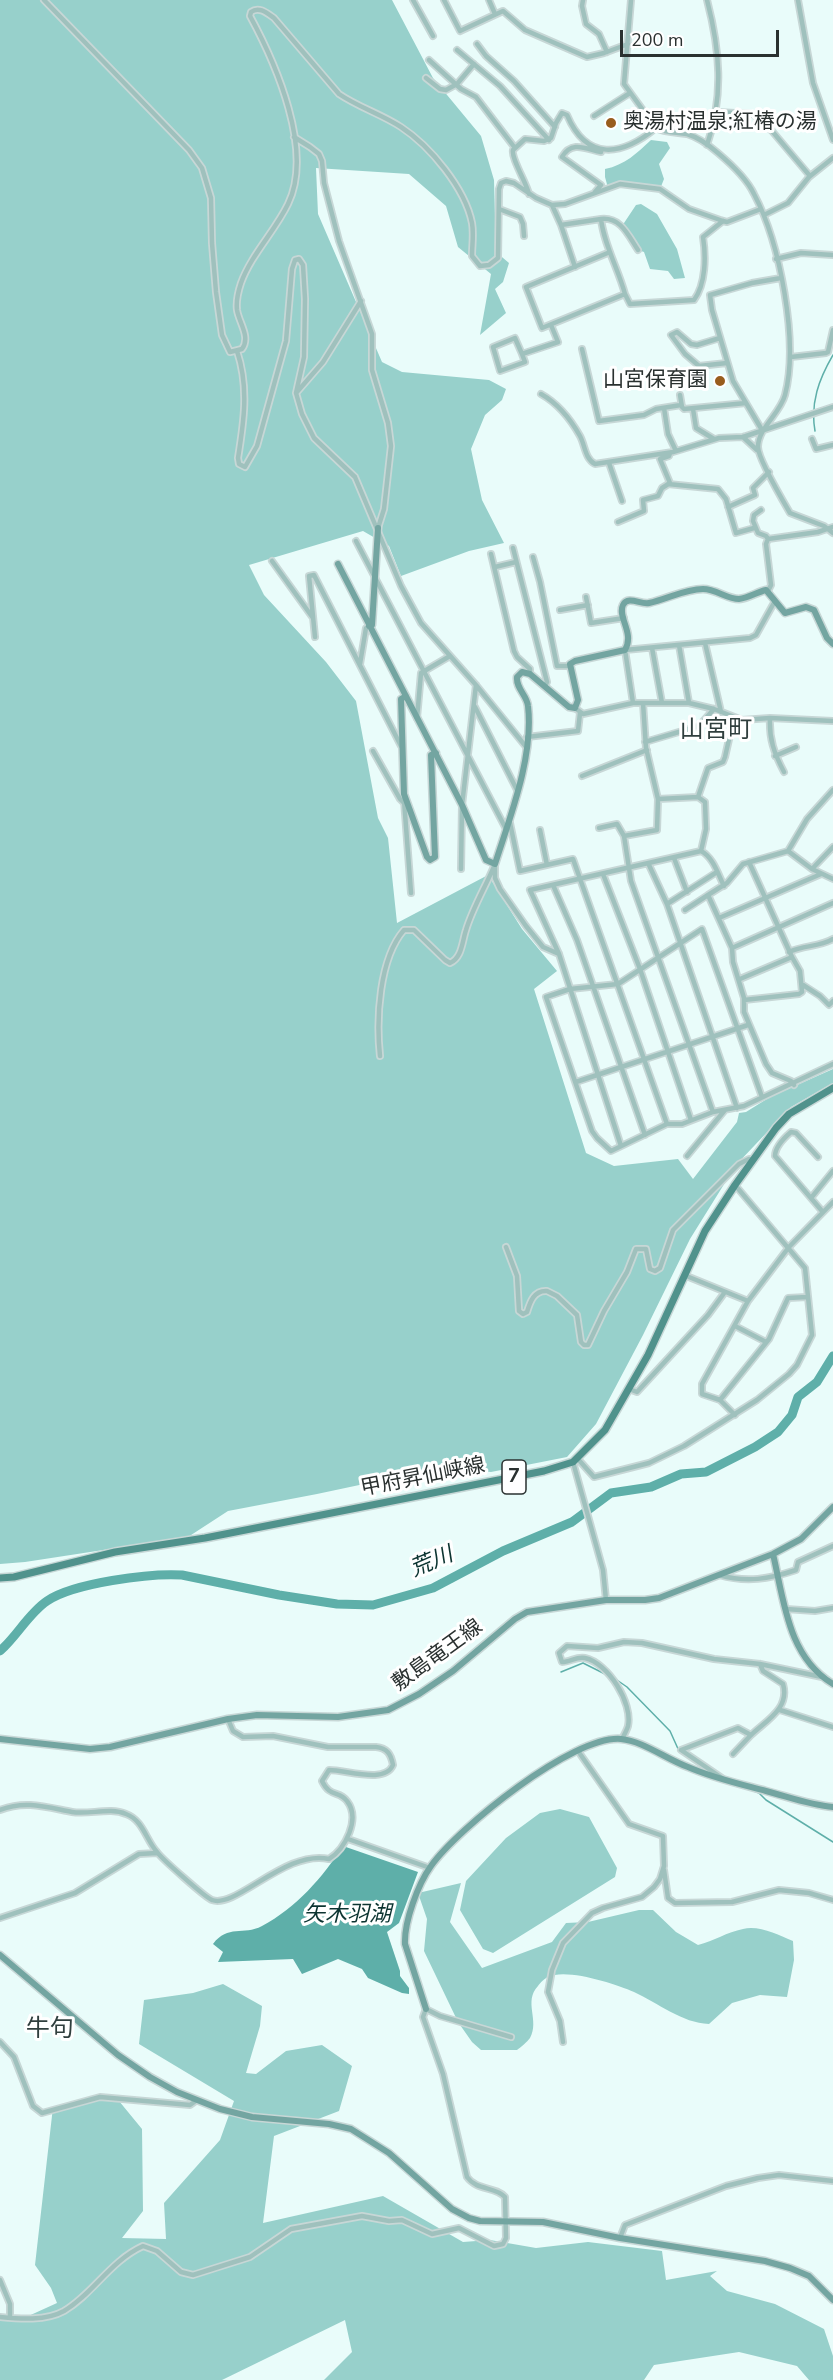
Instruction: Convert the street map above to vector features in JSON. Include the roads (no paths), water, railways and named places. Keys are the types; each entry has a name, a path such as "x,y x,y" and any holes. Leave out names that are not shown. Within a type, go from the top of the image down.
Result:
{"main road":[{"name":"甲府昇仙峡線","path":"0,1578 115,1552 205,1538 534,1473 575,1460 605,1430 629,1389 648,1355 705,1231 735,1185 776,1128 789,1114 833,1088"}],"street":[{"path":"44,0 189,150 202,168 211,198 212,255 222,335 230,352 245,346 246,339 237,311 237,298 247,272 289,201 296,173 294,137 288,107 278,73 250,16 255,9 261,9 274,18 339,94 352,103 401,127 446,170 469,212 473,234 472,256 480,266 489,265 498,258 499,189 506,181 552,205 565,204 612,186 626,184 660,189 689,209 727,222 761,209"},
{"path":"414,0 433,36"},
{"path":"444,0 460,30 495,14 506,12 509,18 525,30 586,57 628,44"},
{"path":"489,0 495,14"},
{"path":"583,0 586,24 599,34 608,52"},
{"path":"631,0 624,80 630,93 656,128 663,132 690,135 718,153 747,183 764,215 781,278 791,357 785,395 761,434 759,452"},
{"path":"707,0 718,49 717,112 707,145"},
{"path":"798,0 813,83 833,140"},
{"path":"477,44 555,127"},
{"path":"457,50 492,78 549,140"},
{"path":"429,60 476,97 515,148"},
{"path":"426,78 440,89 446,90 457,84 474,64"},
{"path":"492,78 501,70"},
{"path":"594,116 630,93"},
{"path":"717,112 753,114 772,131 810,177"},
{"path":"530,194 511,154 525,139 549,140 554,135 560,116 565,113 581,138 591,146 610,152"},
{"path":"592,195 601,185 562,157 567,150 578,145 605,153 610,152 636,143 656,128"},
{"path":"294,137 319,154 322,160 324,183 339,241 372,334 372,370 388,423 391,446 384,509 378,528 372,625 366,628 360,664"},
{"path":"764,215 788,203 810,177 833,158"},
{"path":"552,205 569,242 574,267"},
{"path":"499,209 520,217 524,236"},
{"path":"601,219 602,231 630,304 694,300 703,279 705,249 703,237 723,221"},
{"path":"561,225 601,219 616,221 638,250"},
{"path":"610,252 526,287 542,328 625,294"},
{"path":"776,259 801,253 833,255"},
{"path":"237,351 245,385 245,407 238,458 239,464 245,467 257,446 286,341 292,269 295,260 299,259 303,265 305,299 304,357 296,393 302,414 314,438 355,477 406,599 421,622 476,685 526,748"},
{"path":"764,429 733,381 710,295 752,283 781,278"},
{"path":"296,393 323,362 361,300"},
{"path":"522,354 558,342 551,325"},
{"path":"791,357 807,357 828,352 833,331"},
{"path":"720,338 697,345 691,344 677,332 671,333 685,354 699,366 728,363"},
{"path":"515,338 522,354 525,362 500,371 492,347 515,338"},
{"path":"582,349 599,422 644,416 651,411 681,405"},
{"path":"541,394 561,410 575,428 591,463 595,464 673,452 714,439 743,437 833,407"},
{"path":"680,395 684,409 746,403"},
{"path":"664,408 673,452"},
{"path":"693,409 696,428 714,439"},
{"path":"743,437 759,452 793,515 832,530"},
{"path":"812,439 816,449 833,445"},
{"path":"668,484 670,481 660,459 673,452"},
{"path":"609,463 622,501"},
{"path":"728,507 755,495 753,488 769,472"},
{"path":"618,522 644,512 643,500 658,496 662,488 668,484 718,489 726,499 736,533 754,528"},
{"path":"761,510 754,515 754,528 768,539 832,530"},
{"path":"633,703 624,650 628,638 622,612 623,604 632,600 647,603 703,589 737,599 768,591 771,585 766,544 768,539"},
{"path":"356,541 506,829"},
{"path":"513,548 547,682 544,686"},
{"path":"491,554 514,651 530,669 530,674"},
{"path":"533,557 557,666 570,666 575,661 624,650 705,644 754,637 775,601"},
{"path":"272,561 314,620"},
{"path":"495,567 516,562"},
{"path":"338,564 436,753 486,860 495,864"},
{"path":"315,637 309,576 314,575 403,749"},
{"path":"768,591 785,613 806,608 814,610 826,638 833,644"},
{"path":"586,597 591,623 624,618"},
{"path":"560,610 588,605"},
{"path":"705,644 721,712"},
{"path":"679,645 689,703"},
{"path":"652,648 662,703"},
{"path":"417,718 421,673 450,656"},
{"path":"527,737 578,731 578,700 570,666"},
{"path":"380,1056 378,1025 381,994 387,961 398,937 404,930 414,930 445,960 450,963 454,961 459,954 470,916 495,864 509,820 526,748 528,706 516,681 522,672 530,674 569,707 583,714 633,703 689,703 714,709 742,720 770,718 833,721"},
{"path":"461,869 462,805 476,685"},
{"path":"406,696 401,699 404,802 411,893"},
{"path":"624,836 657,830 658,799 645,742 643,704"},
{"path":"474,706 517,790"},
{"path":"645,742 699,726 714,709"},
{"path":"698,797 708,768 723,762 734,717"},
{"path":"770,718 770,738 775,756 784,772"},
{"path":"775,756 796,747"},
{"path":"582,776 647,750"},
{"path":"373,751 400,799 404,802"},
{"path":"404,794 427,857 432,860 435,857 431,755 436,753"},
{"path":"685,910 724,886 743,864 788,852 807,819 833,790"},
{"path":"658,799 698,797 705,802 706,829 701,851"},
{"path":"509,820 520,871 573,859 667,1124"},
{"path":"599,828 617,824 624,836 628,869 713,1112"},
{"path":"540,830 548,865"},
{"path":"812,869 833,847"},
{"path":"621,1146 559,954 530,890 649,865 701,851 706,854 724,886"},
{"path":"788,852 812,869 833,879"},
{"path":"674,858 687,892"},
{"path":"744,1000 799,994 802,992 803,985 800,971 749,862"},
{"path":"495,864 495,878 500,889 526,926 543,947 559,954"},
{"path":"649,865 667,904 737,1108"},
{"path":"667,904 717,872"},
{"path":"603,874 640,969 691,1120"},
{"path":"719,918 821,874"},
{"path":"553,885 577,940 645,1135"},
{"path":"708,895 732,948 733,962 740,980 748,1025 769,1069 794,1085"},
{"path":"732,948 833,903"},
{"path":"762,1097 702,929 618,984 570,989 546,997 592,1131 611,1151 667,1124 682,1124 713,1112 737,1108 794,1085 833,1064"},
{"path":"740,980 791,955 802,946 823,945 833,939"},
{"path":"803,985 829,1005 833,1001"},
{"path":"576,1082 748,1025"},
{"path":"687,1156 725,1110"},
{"path":"776,1128 785,1137"},
{"path":"818,1157 796,1133 791,1132 775,1151 775,1156 822,1211"},
{"path":"506,1246 517,1276 519,1311 523,1314 527,1312 530,1301 537,1293 547,1290 577,1315 581,1342 588,1345 604,1311 627,1272 636,1249 646,1249 650,1269 655,1271 660,1268 673,1230 739,1164 749,1159 754,1160"},
{"path":"811,1198 833,1171"},
{"path":"575,1460 594,1477 629,1469 668,1454 735,1415 775,1386 797,1365 812,1335 805,1268 735,1185"},
{"path":"735,1415 720,1400 702,1394 700,1390 748,1301 789,1247 833,1202"},
{"path":"684,1275 748,1301"},
{"path":"629,1389 637,1392 702,1321 725,1292"},
{"path":"720,1400 766,1342 788,1298 807,1297"},
{"path":"735,1326 766,1342"},
{"path":"575,1460 576,1472 603,1570 606,1600"},
{"name":"敷島竜王線","path":"0,1739 90,1749 110,1747 228,1719 257,1715 338,1717 388,1710 419,1694 453,1671 515,1619 527,1612 606,1600 659,1598 773,1554 801,1539 833,1508"},
{"path":"719,1575 740,1581 778,1576 796,1570 798,1562 833,1546"},
{"path":"773,1554 786,1609 799,1650 810,1666 833,1684"},
{"path":"786,1609 809,1611 833,1608"},
{"path":"622,1739 628,1725 628,1711 613,1677 604,1668 584,1658 562,1662 560,1653 562,1649 567,1646 598,1648 624,1642 642,1643 714,1659 760,1664 822,1677"},
{"path":"733,1754 780,1710 785,1700 783,1684 763,1671 760,1664"},
{"path":"780,1710 833,1727"},
{"path":"0,1810 17,1804 28,1804 76,1812 127,1814 138,1822 157,1853 207,1898 221,1901 230,1899 287,1864 317,1856 329,1859 334,1856 348,1839 352,1811 342,1796 332,1794 326,1788 322,1781 325,1774 329,1770 337,1770 384,1775 393,1765 388,1752 376,1747 352,1749 328,1747 273,1736 243,1737 233,1731 228,1719"},
{"path":"724,1779 681,1750 738,1728 751,1735"},
{"path":"0,2317 38,2318 64,2311 126,2256 143,2246 157,2251 181,2272 193,2275 250,2257 291,2229 357,2216 389,2221 402,2220 432,2234 459,2228 494,2246 505,2241 507,2221 504,2195 476,2186 467,2177 443,2074 423,2017 426,2009 405,1944 409,1916 430,1868 489,1808 546,1769 604,1740 622,1739 686,1767 805,1802 833,1807"},
{"path":"579,1751 629,1824 663,1836 668,1898 675,1903 732,1902 779,1890 809,1893 833,1900"},
{"path":"348,1839 430,1868"},
{"path":"0,1918 75,1893 139,1854 157,1853"},
{"path":"563,2042 560,2021 548,1992 552,1970 563,1943 592,1913 648,1893 660,1880 664,1866"},
{"path":"0,1955 118,2055 150,2077 177,2092 220,2109 252,2116 329,2124 351,2129 389,2153 461,2214 480,2221 543,2222 620,2238 773,2264 808,2277 831,2296"},
{"path":"426,2009 440,2016 511,2037"},
{"path":"0,2042 14,2057 33,2106 42,2112 100,2097 190,2105 196,2100"},
{"path":"620,2238 625,2225 726,2186 779,2175 833,2181"},
{"path":"0,2280 10,2304 10,2318"}],"water":[{"name":"矢木羽湖","path":"343,1846 418,1872 399,1923 387,1932 400,1976 409,1988 409,1994 368,1978 362,1969 338,1959 302,1974 293,1959 218,1962 223,1952 213,1944 219,1938 230,1932 255,1929 274,1919 318,1880"}],"waterway":[{"path":"815,431 814,411 817,392 833,355"},
{"name":"荒川","path":"0,1651 34,1612 47,1601 75,1589 112,1580 182,1575 279,1595 337,1604 373,1605 433,1588 503,1551 572,1522 611,1493 651,1487 681,1474 706,1472 755,1447 778,1432 792,1415 798,1397 817,1382 833,1356"},
{"path":"561,1672 583,1663 607,1675"},
{"path":"614,1678 627,1687 670,1731 679,1751"},
{"path":"749,1789 759,1793 766,1800 833,1842"}],"place":[{"name":"奥湯村温泉;紅椿の湯","path":"611,123"},
{"name":"山宮保育園","path":"720,381"}],"district":[{"name":"山宮町","path":"716,731"},
{"name":"牛句","path":"50,2030"}]}
